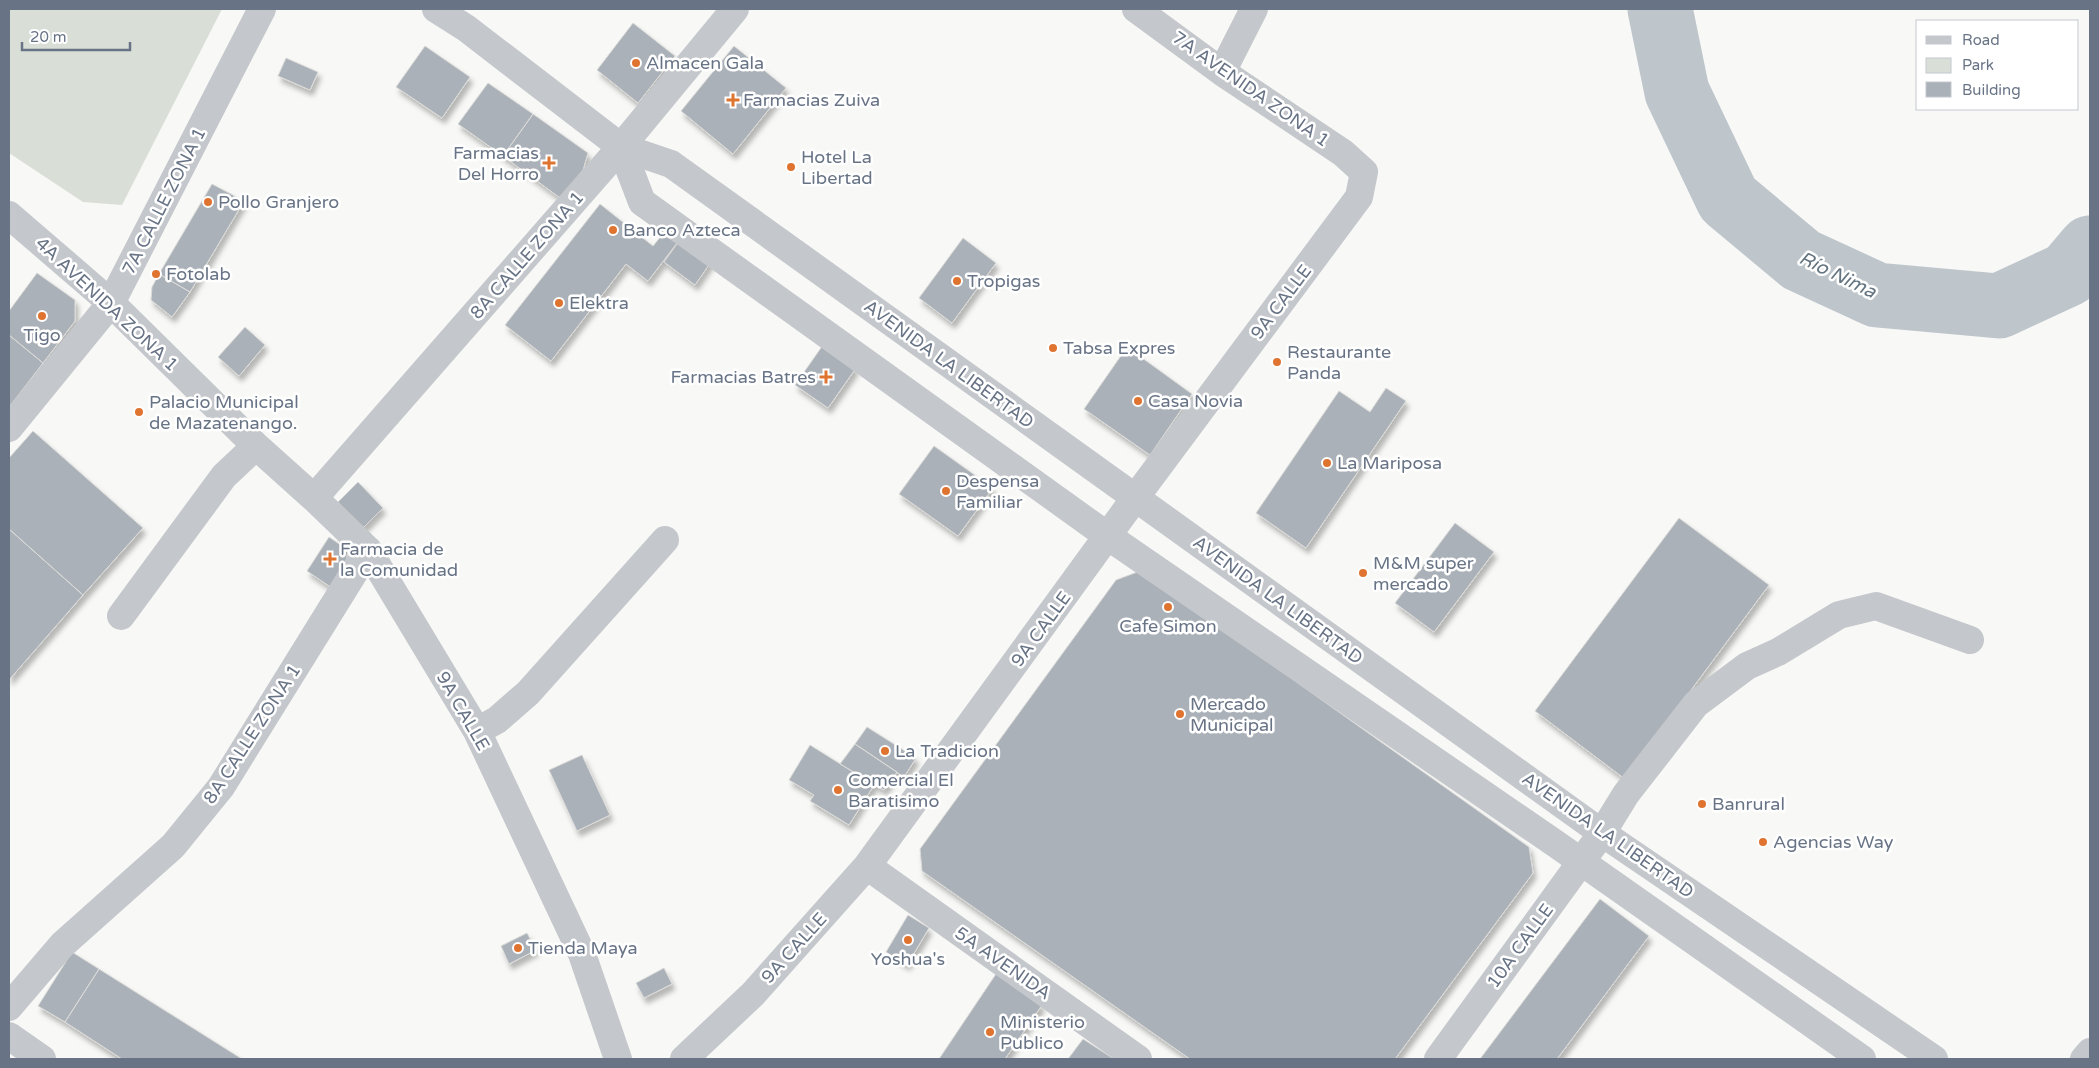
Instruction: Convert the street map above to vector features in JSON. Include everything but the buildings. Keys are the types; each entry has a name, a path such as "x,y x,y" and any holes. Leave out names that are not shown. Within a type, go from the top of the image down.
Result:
{"street":[{"name":"7A CALLE ZONA 1","path":"9,428 111,303 262,9"},
{"name":"AVENIDA LA LIBERTAD","path":"436,9 466,28 621,147 671,164 1602,833 1934,1059"},
{"name":"8A CALLE ZONA 1","path":"314,498 621,147 736,9"},
{"name":"7A AVENIDA ZONA 1","path":"1136,9 1222,72 1343,153 1364,172"},
{"path":"1222,72 1254,9"},
{"path":"621,147 642,202 1109,537 1862,1059"},
{"name":"9A CALLE","path":"684,1059 753,994 867,866 1109,537 1135,498 1359,197 1364,172"},
{"name":"4A AVENIDA ZONA 1","path":"9,215 111,303 256,446 314,498"},
{"path":"120,616 224,476 256,446"},
{"name":"9A CALLE","path":"314,498 368,550 477,731 582,954 618,1059"},
{"path":"477,731 497,720 528,693 665,540"},
{"name":"8A CALLE ZONA 1","path":"9,1007 62,945 173,846 221,787 368,550"},
{"name":"10A CALLE","path":"1438,1059 1602,833 1626,794 1696,704 1747,666 1778,652 1839,615 1876,606 1970,640"},
{"name":"5A AVENIDA","path":"867,866 1138,1059"},
{"path":"9,1036 42,1059"},
{"path":"2084,1059 2090,1052"}],"green space":[{"path":"9,9 222,9 122,205 83,202 9,153"}],"waterway":[{"name":"Río Nima","path":"1660,9 1677,92 1728,199 1801,260 1877,295 1999,306 2068,274 2090,248"}],"place":[{"name":"Almacen Gala","path":"636,63"},
{"name":"Farmacias Zuiva","path":"733,100"},
{"name":"Farmacias Del Horro","path":"549,163"},
{"name":"Hotel La Libertad","path":"791,167"},
{"name":"Pollo Granjero","path":"208,202"},
{"name":"Banco Azteca","path":"613,230"},
{"name":"Fotolab","path":"156,274"},
{"name":"Tropigas","path":"957,281"},
{"name":"Elektra","path":"559,303"},
{"name":"Tigo","path":"42,316"},
{"name":"Tabsa Expres","path":"1053,348"},
{"name":"Restaurante Panda","path":"1277,362"},
{"name":"Farmacias Batres","path":"826,377"},
{"name":"Casa Novia","path":"1138,401"},
{"name":"Palacio Municipal de Mazatenango.","path":"139,412"},
{"name":"La Mariposa","path":"1327,463"},
{"name":"Despensa Familiar","path":"946,491"},
{"name":"Farmacia de la Comunidad","path":"330,559"},
{"name":"M&M super mercado","path":"1363,573"},
{"name":"Cafe Simon","path":"1168,607"},
{"name":"Mercado Municipal","path":"1180,714"},
{"name":"La Tradicion","path":"885,751"},
{"name":"Comercial El Baratisimo","path":"838,790"},
{"name":"Banrural","path":"1702,804"},
{"name":"Agencias Way","path":"1763,842"},
{"name":"Yoshua's","path":"908,940"},
{"name":"Tienda Maya","path":"518,948"},
{"name":"Ministerio Publico","path":"990,1032"}]}
